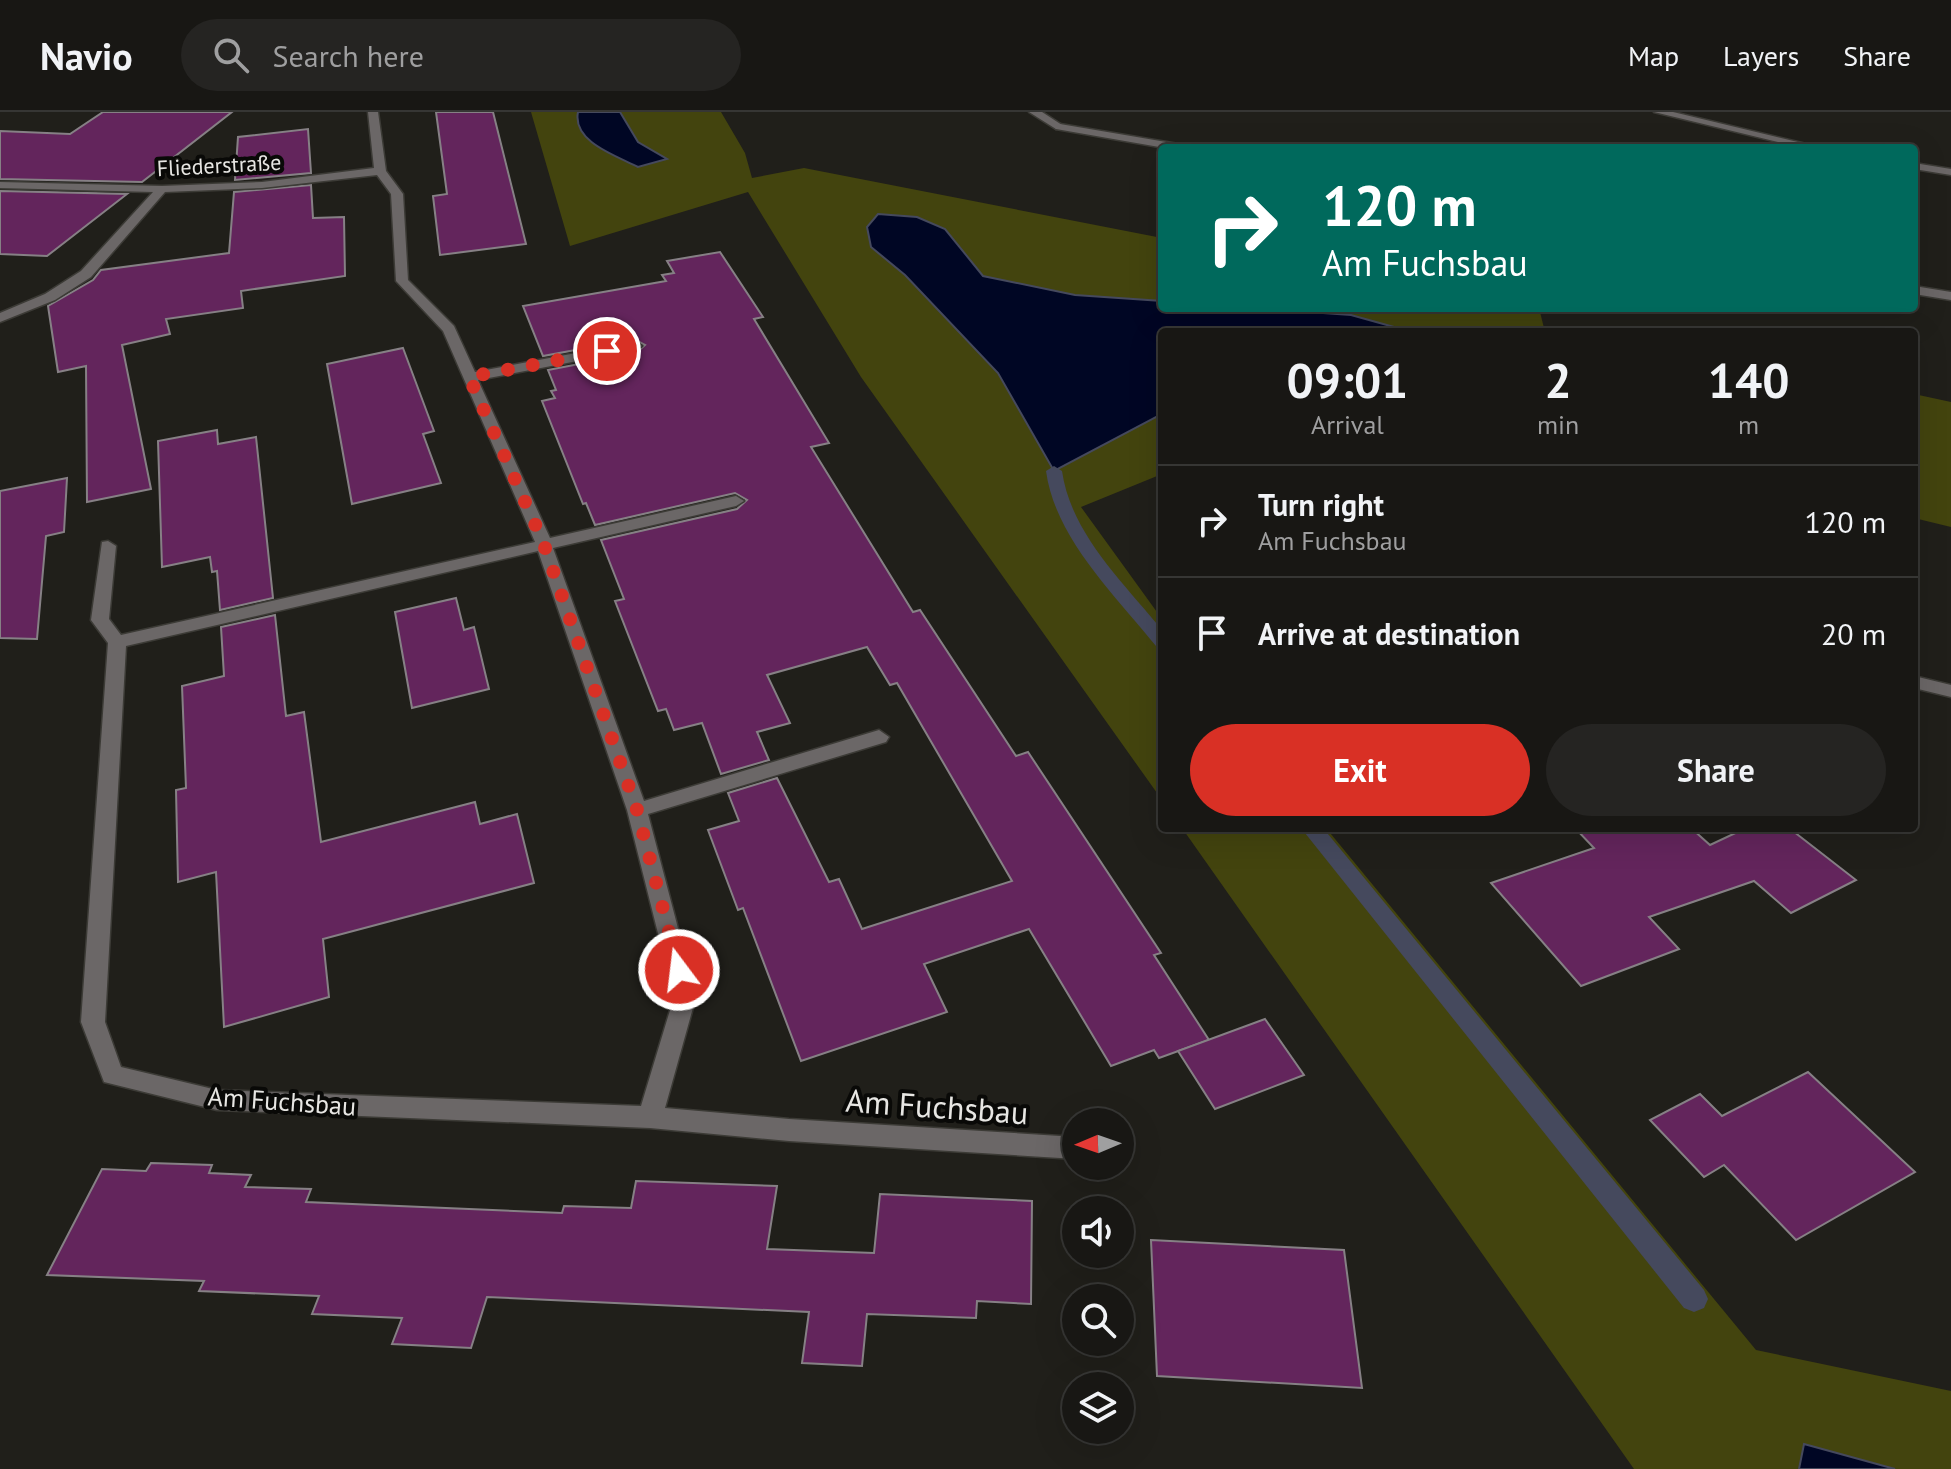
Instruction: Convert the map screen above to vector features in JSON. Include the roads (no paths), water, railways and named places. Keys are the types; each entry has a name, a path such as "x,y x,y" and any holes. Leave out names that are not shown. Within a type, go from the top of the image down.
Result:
{"street":[{"path":"373,112 380,171 397,194 402,281 449,329 543,542 637,810 685,997 650,1117"},
{"path":"1034,112 1060,127 1160,144"},
{"path":"1659,112 1799,144"},
{"path":"1918,167 1951,172"},
{"name":"Fliederstraße","path":"0,185 162,189 262,185 380,171"},
{"path":"0,318 50,297 86,274 162,189"},
{"path":"1918,291 1951,296"},
{"path":"469,377 635,346"},
{"path":"117,642 543,542 736,501"},
{"name":"Am Fuchsbau","path":"108,546 100,620 117,642 93,1022 112,1075 217,1100 650,1117 789,1130 1062,1147"},
{"path":"1918,683 1951,691"},
{"path":"637,810 879,737"}],"water":[{"path":"578,112 620,112 638,142 667,159 638,167 608,153 582,132"},
{"path":"878,214 917,217 945,229 983,276 1075,295 1158,301 1158,312 1309,312 1351,315 1398,328 1158,328 1158,416 1054,471 998,373 905,275 871,247 867,227"},
{"path":"1804,1444 1895,1469 1799,1469"}],"waterway":[{"path":"1054,471 1057,490 1079,535 1158,637"},
{"path":"1314,832 1694,1299"}]}
